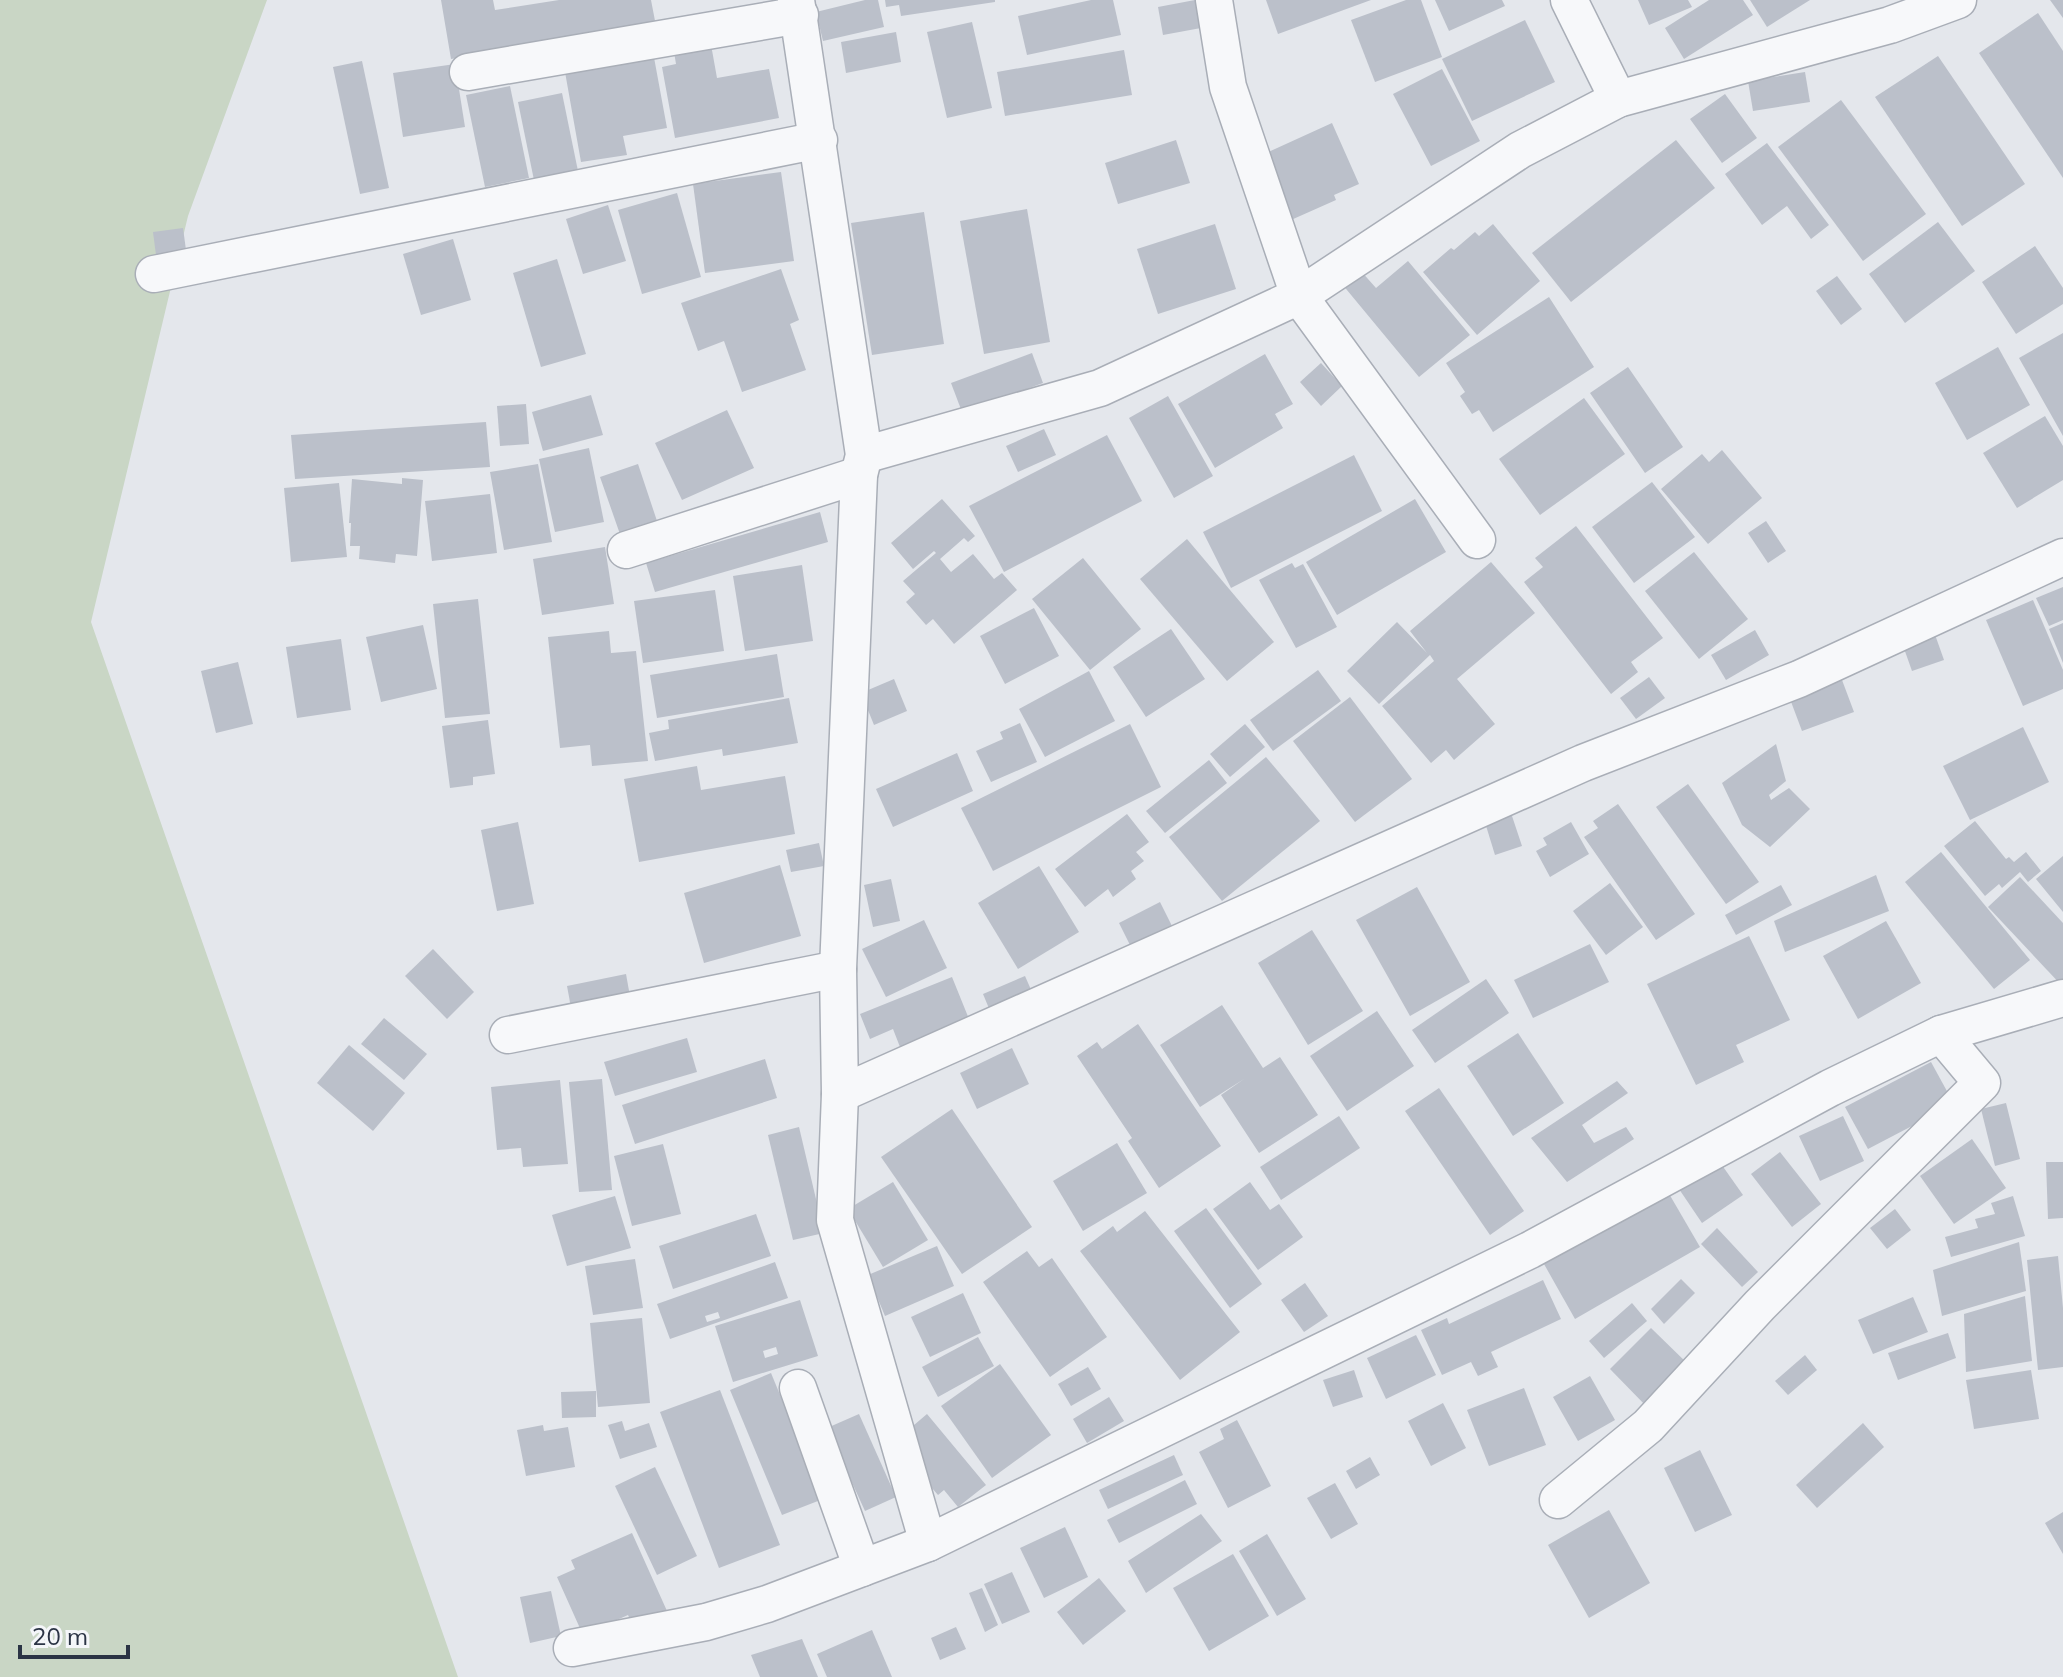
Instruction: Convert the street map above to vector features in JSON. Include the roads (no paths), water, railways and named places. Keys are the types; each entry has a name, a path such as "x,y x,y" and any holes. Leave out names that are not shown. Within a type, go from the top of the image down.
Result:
{"street":[{"path":"1214,0 1228,87 1299,296 1477,540"},
{"path":"1569,0 1618,99"},
{"path":"626,550 862,465 1100,388 1299,296 1520,150 1618,99 1888,13 1958,0"},
{"path":"468,72 798,8 819,140 862,465 838,969 840,1094 835,1220 928,1543"},
{"path":"154,274 819,140"},
{"path":"840,1094 1583,763 1799,679 2063,557"},
{"path":"508,1035 838,969"},
{"path":"572,1648 706,1622 767,1604 928,1543 1530,1250 1830,1088 1941,1034 2063,998"},
{"path":"1558,1500 1648,1426 1760,1305 1982,1083 1941,1034"},
{"path":"798,1388 862,1568"}]}
